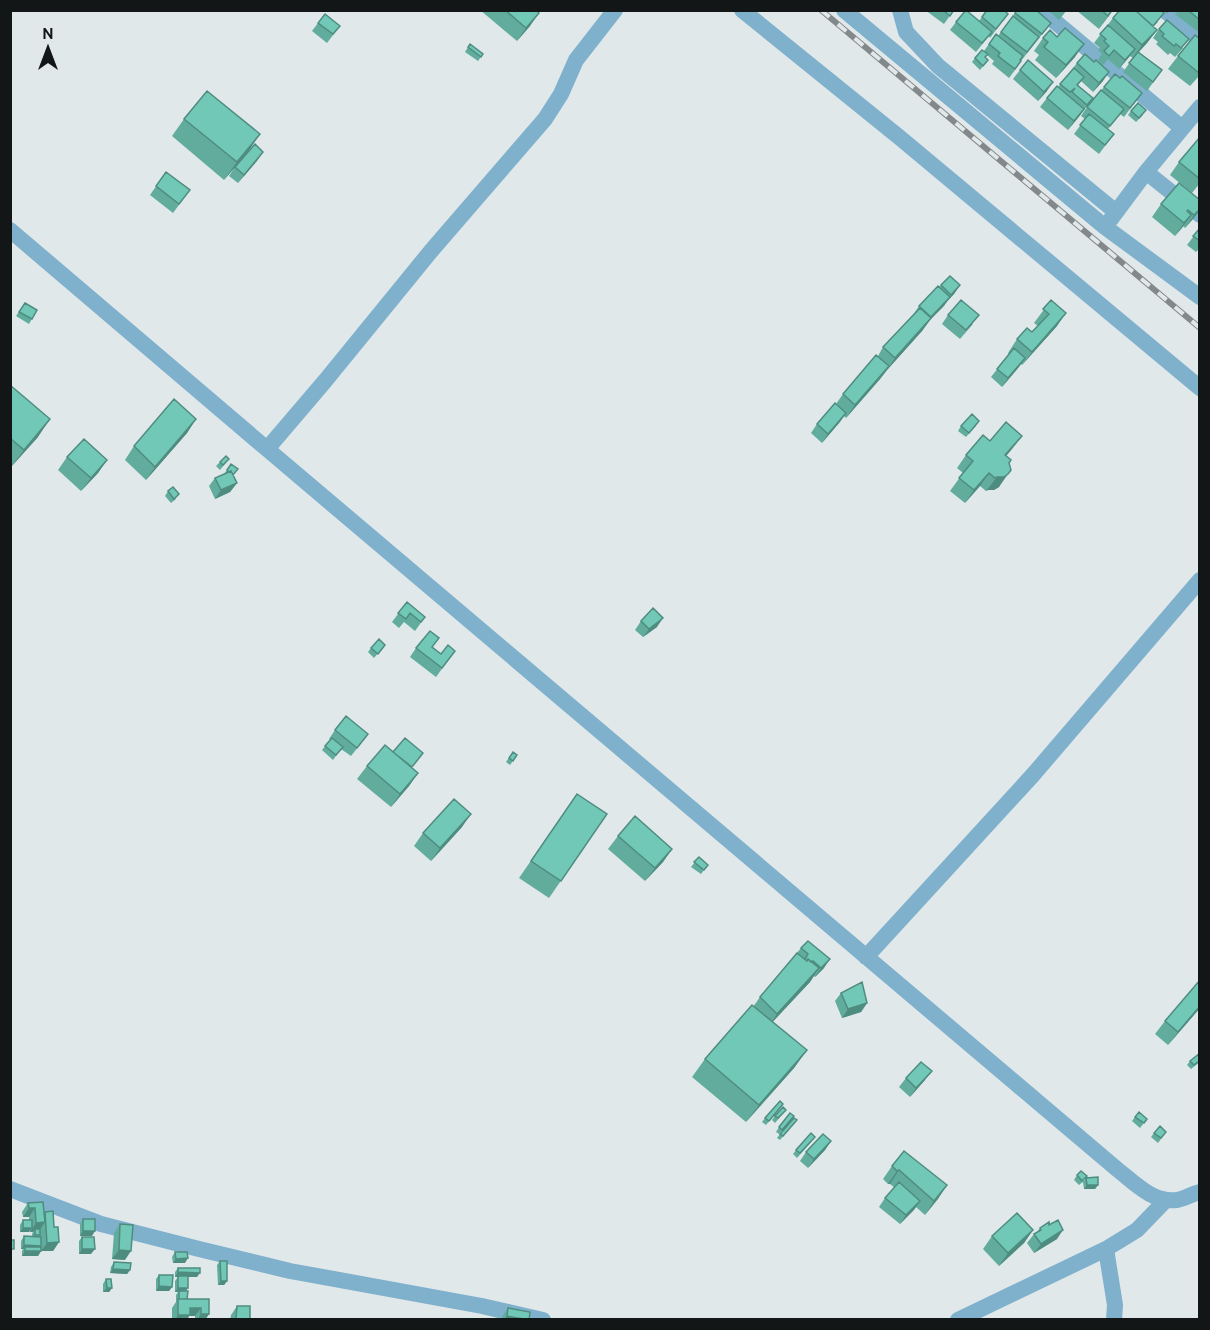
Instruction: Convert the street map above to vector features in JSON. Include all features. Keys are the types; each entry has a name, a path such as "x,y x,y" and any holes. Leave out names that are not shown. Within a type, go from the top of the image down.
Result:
{"street":[{"path":"267,449 431,251 545,119 561,94 576,60 615,10"},
{"path":"742,10 899,137 1200,388"},
{"path":"844,10 1105,227 1200,297"},
{"path":"900,10 906,32 938,66 1116,212"},
{"path":"1041,10 1182,128"},
{"path":"1164,10 1200,39"},
{"path":"1105,227 1200,106"},
{"path":"1146,172 1200,215"},
{"path":"10,230 1118,1170 1155,1197 1178,1200 1200,1191"},
{"path":"866,957 1032,776 1200,580"},
{"path":"10,1189 101,1224 199,1249 290,1271 482,1306 543,1320"},
{"path":"958,1320 1106,1249 1137,1230 1170,1198"},
{"path":"1106,1249 1115,1305 1114,1320"}],"building":[{"path":"505,10 536,10 539,13 526,28"},
{"path":"943,10 954,10 950,16"},
{"path":"966,10 992,32 982,43 956,22"},
{"path":"987,10 1004,10 1008,14 996,29 982,17"},
{"path":"1017,10 1036,10 1051,23 1042,34 1015,13"},
{"path":"1101,10 1112,10 1108,16"},
{"path":"1120,10 1135,10 1157,30 1142,45 1113,18"},
{"path":"1135,10 1161,10 1164,13 1153,26"},
{"path":"1188,10 1200,10 1200,20"},
{"path":"325,14 340,26 333,34 318,23"},
{"path":"1013,16 1039,37 1027,52 1001,32"},
{"path":"1167,20 1189,39 1181,48 1176,44 1174,46 1162,36 1164,34 1159,29"},
{"path":"1108,25 1135,49 1125,60 1114,50 1109,56 1104,51 1109,46 1100,34"},
{"path":"1065,28 1084,44 1066,65 1044,47 1048,42 1043,38 1050,30 1057,37"},
{"path":"996,34 1023,56 1015,69 998,56 1000,53 989,44"},
{"path":"1195,35 1200,39 1199,73 1178,56"},
{"path":"470,44 483,54 481,57 468,47"},
{"path":"982,50 988,54 985,57 988,60 983,66 975,58"},
{"path":"1138,52 1162,70 1153,82 1129,63"},
{"path":"1085,54 1109,72 1099,83 1077,63"},
{"path":"1028,60 1053,82 1044,92 1020,70"},
{"path":"1074,68 1084,77 1077,85 1093,98 1087,105 1072,92 1075,88 1070,92 1060,84"},
{"path":"1115,74 1120,78 1122,76 1142,93 1130,108 1104,87"},
{"path":"1057,86 1084,109 1074,121 1047,98"},
{"path":"1101,90 1124,109 1110,126 1087,107"},
{"path":"207,91 260,134 237,162 184,119"},
{"path":"1138,103 1146,110 1139,118 1131,111"},
{"path":"1089,114 1114,134 1105,145 1080,125"},
{"path":"1200,137 1200,179 1179,162"},
{"path":"255,144 263,152 244,175 235,167"},
{"path":"166,172 190,190 179,204 156,186"},
{"path":"1179,183 1200,200 1200,209 1194,215 1188,210 1191,215 1184,223 1161,204"},
{"path":"1200,228 1200,241 1193,236"},
{"path":"950,276 960,285 951,295 941,285"},
{"path":"938,286 950,297 931,317 919,306"},
{"path":"961,300 979,315 966,330 948,315"},
{"path":"1051,300 1066,313 1032,352 1017,339 1027,328 1032,332 1049,314 1043,309"},
{"path":"25,303 37,310 32,319 19,312"},
{"path":"920,308 931,318 895,358 883,347"},
{"path":"1014,348 1025,358 1008,378 997,369"},
{"path":"876,355 889,366 855,405 843,394"},
{"path":"10,385 50,419 24,450 10,438"},
{"path":"174,399 196,419 155,467 134,446"},
{"path":"835,403 846,413 828,434 817,424"},
{"path":"972,414 979,421 969,433 961,426"},
{"path":"1006,422 1022,436 1005,455 1011,460 1009,463 1011,470 1004,477 995,478 989,473 974,490 959,478 973,461 966,455 983,435 990,441"},
{"path":"84,439 107,460 91,478 67,457"},
{"path":"226,456 229,459 223,465 220,462"},
{"path":"231,464 238,469 233,475 227,470"},
{"path":"231,471 237,483 221,490 215,478"},
{"path":"173,487 179,494 174,499 168,491"},
{"path":"407,602 425,617 421,622 410,613 406,619 398,613"},
{"path":"653,608 663,618 649,629 641,621"},
{"path":"430,631 439,638 432,647 441,654 448,645 455,651 442,668 416,648"},
{"path":"379,639 385,645 378,654 371,648"},
{"path":"346,716 368,734 357,748 335,730"},
{"path":"332,738 343,747 336,755 325,746"},
{"path":"405,738 423,753 412,767 393,752"},
{"path":"385,745 418,773 400,794 367,766"},
{"path":"513,752 517,755 513,761 509,758"},
{"path":"577,794 607,814 561,881 531,861"},
{"path":"454,799 471,814 440,848 423,833"},
{"path":"635,816 672,849 655,868 618,836"},
{"path":"699,857 708,865 704,870 694,862"},
{"path":"808,941 830,959 821,968 813,961 805,959 808,954 801,948"},
{"path":"797,953 819,968 777,1014 760,997"},
{"path":"1200,980 1200,1006 1178,1032 1165,1021"},
{"path":"862,982 867,1003 848,1009 841,993"},
{"path":"752,1005 807,1050 759,1105 705,1059"},
{"path":"1200,1053 1200,1060 1194,1065 1190,1061"},
{"path":"921,1062 932,1071 916,1088 906,1078"},
{"path":"780,1101 783,1104 769,1121 765,1118"},
{"path":"783,1107 786,1110 778,1118 775,1116"},
{"path":"1139,1112 1147,1119 1144,1123 1135,1117"},
{"path":"790,1113 794,1116 782,1130 779,1127"},
{"path":"794,1118 797,1120 783,1136 780,1134"},
{"path":"1160,1126 1166,1132 1161,1138 1154,1133"},
{"path":"811,1133 815,1137 800,1153 796,1150"},
{"path":"823,1134 831,1141 814,1159 806,1152"},
{"path":"904,1151 947,1185 934,1201 892,1166"},
{"path":"1081,1171 1087,1176 1082,1181 1077,1175"},
{"path":"1098,1177 1098,1185 1087,1185 1086,1178"},
{"path":"899,1182 920,1201 906,1215 885,1198"},
{"path":"43,1202 45,1222 36,1223 35,1208 29,1208 28,1203"},
{"path":"53,1211 54,1227 58,1227 59,1242 47,1243 45,1212"},
{"path":"1017,1213 1033,1230 1008,1253 992,1236"},
{"path":"83,1219 95,1219 95,1231 83,1231"},
{"path":"23,1220 32,1220 32,1228 23,1228"},
{"path":"1058,1220 1063,1230 1041,1244 1034,1234 1049,1222 1049,1225"},
{"path":"120,1224 133,1225 131,1251 119,1250"},
{"path":"35,1229 40,1229 40,1235 35,1235"},
{"path":"24,1236 41,1237 41,1246 24,1245"},
{"path":"82,1237 94,1237 95,1249 82,1249"},
{"path":"10,1240 14,1240 14,1249 10,1249"},
{"path":"25,1247 41,1247 41,1251 25,1251"},
{"path":"175,1252 187,1252 188,1258 176,1259"},
{"path":"220,1261 227,1261 227,1281 221,1281"},
{"path":"114,1262 131,1263 130,1270 113,1269"},
{"path":"178,1268 200,1268 200,1273 178,1272"},
{"path":"159,1275 173,1275 172,1287 159,1286"},
{"path":"178,1276 188,1276 188,1288 178,1288"},
{"path":"106,1279 111,1279 112,1288 107,1288"},
{"path":"179,1291 188,1291 187,1299 179,1299"},
{"path":"178,1299 209,1299 209,1314 201,1314 201,1308 190,1308 190,1315 178,1315"},
{"path":"237,1306 250,1306 250,1320 236,1319"},
{"path":"508,1308 530,1312 529,1320 507,1316"}],"railway":[{"path":"821,10 1200,328"}]}
